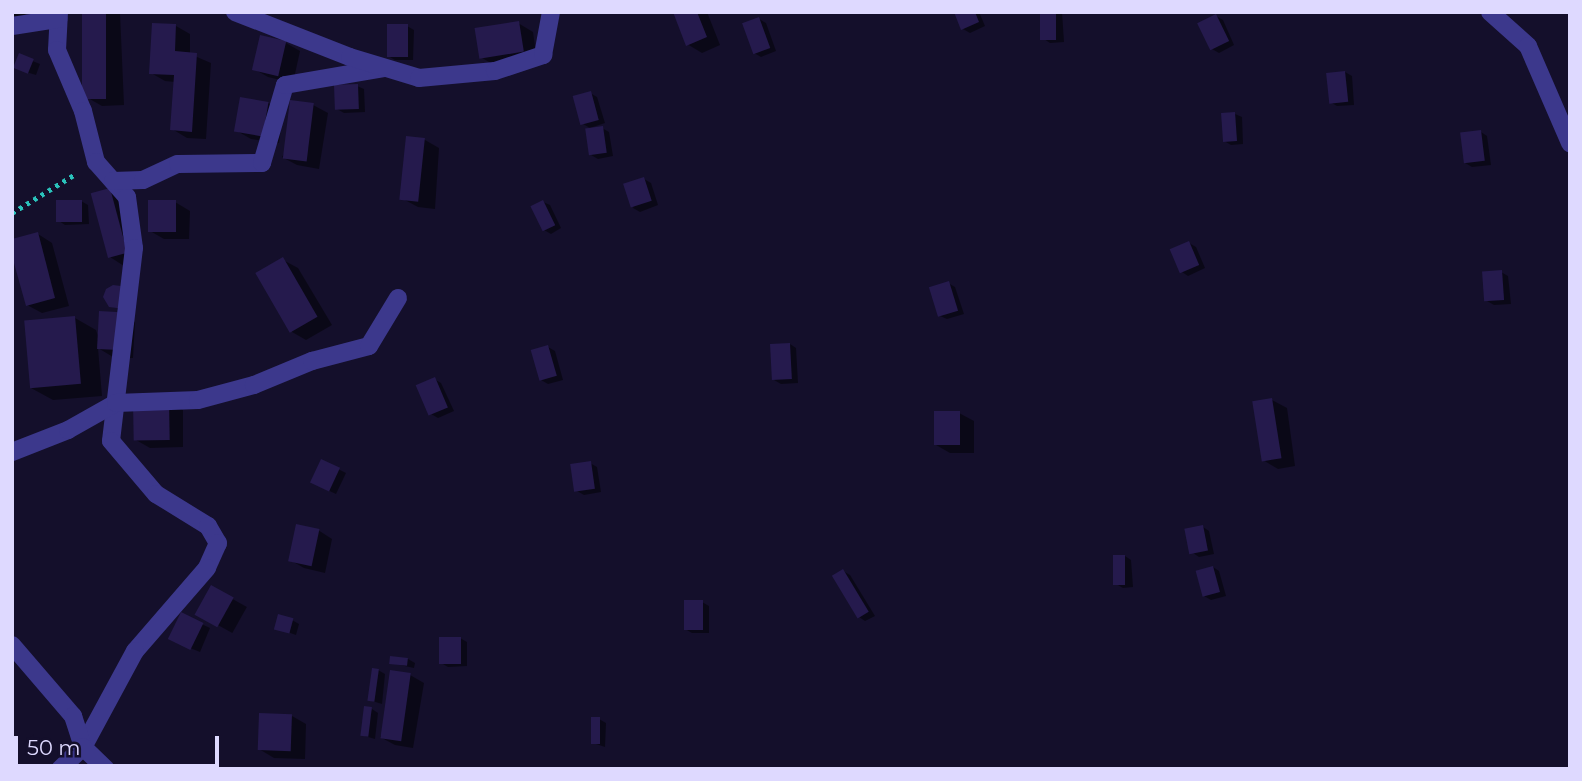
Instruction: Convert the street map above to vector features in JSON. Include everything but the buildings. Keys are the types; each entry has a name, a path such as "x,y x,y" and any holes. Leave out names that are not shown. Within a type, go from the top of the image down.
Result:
{"street":[{"path":"235,12 384,68 419,78 495,71 543,55 551,12"},
{"path":"1490,12 1528,46 1570,143"},
{"path":"12,26 58,15 57,50 83,110 96,162 127,197 134,248 111,441 156,494 208,526 218,543 207,568 135,651 83,747 60,769"},
{"path":"113,181 143,180 178,164 262,163 285,85 384,68"},
{"path":"12,452 68,430 116,403 198,400 254,385 312,361 369,346 398,298"},
{"path":"12,645 73,716 83,747 106,769"}],"path":[{"path":"12,213 96,162"}]}
